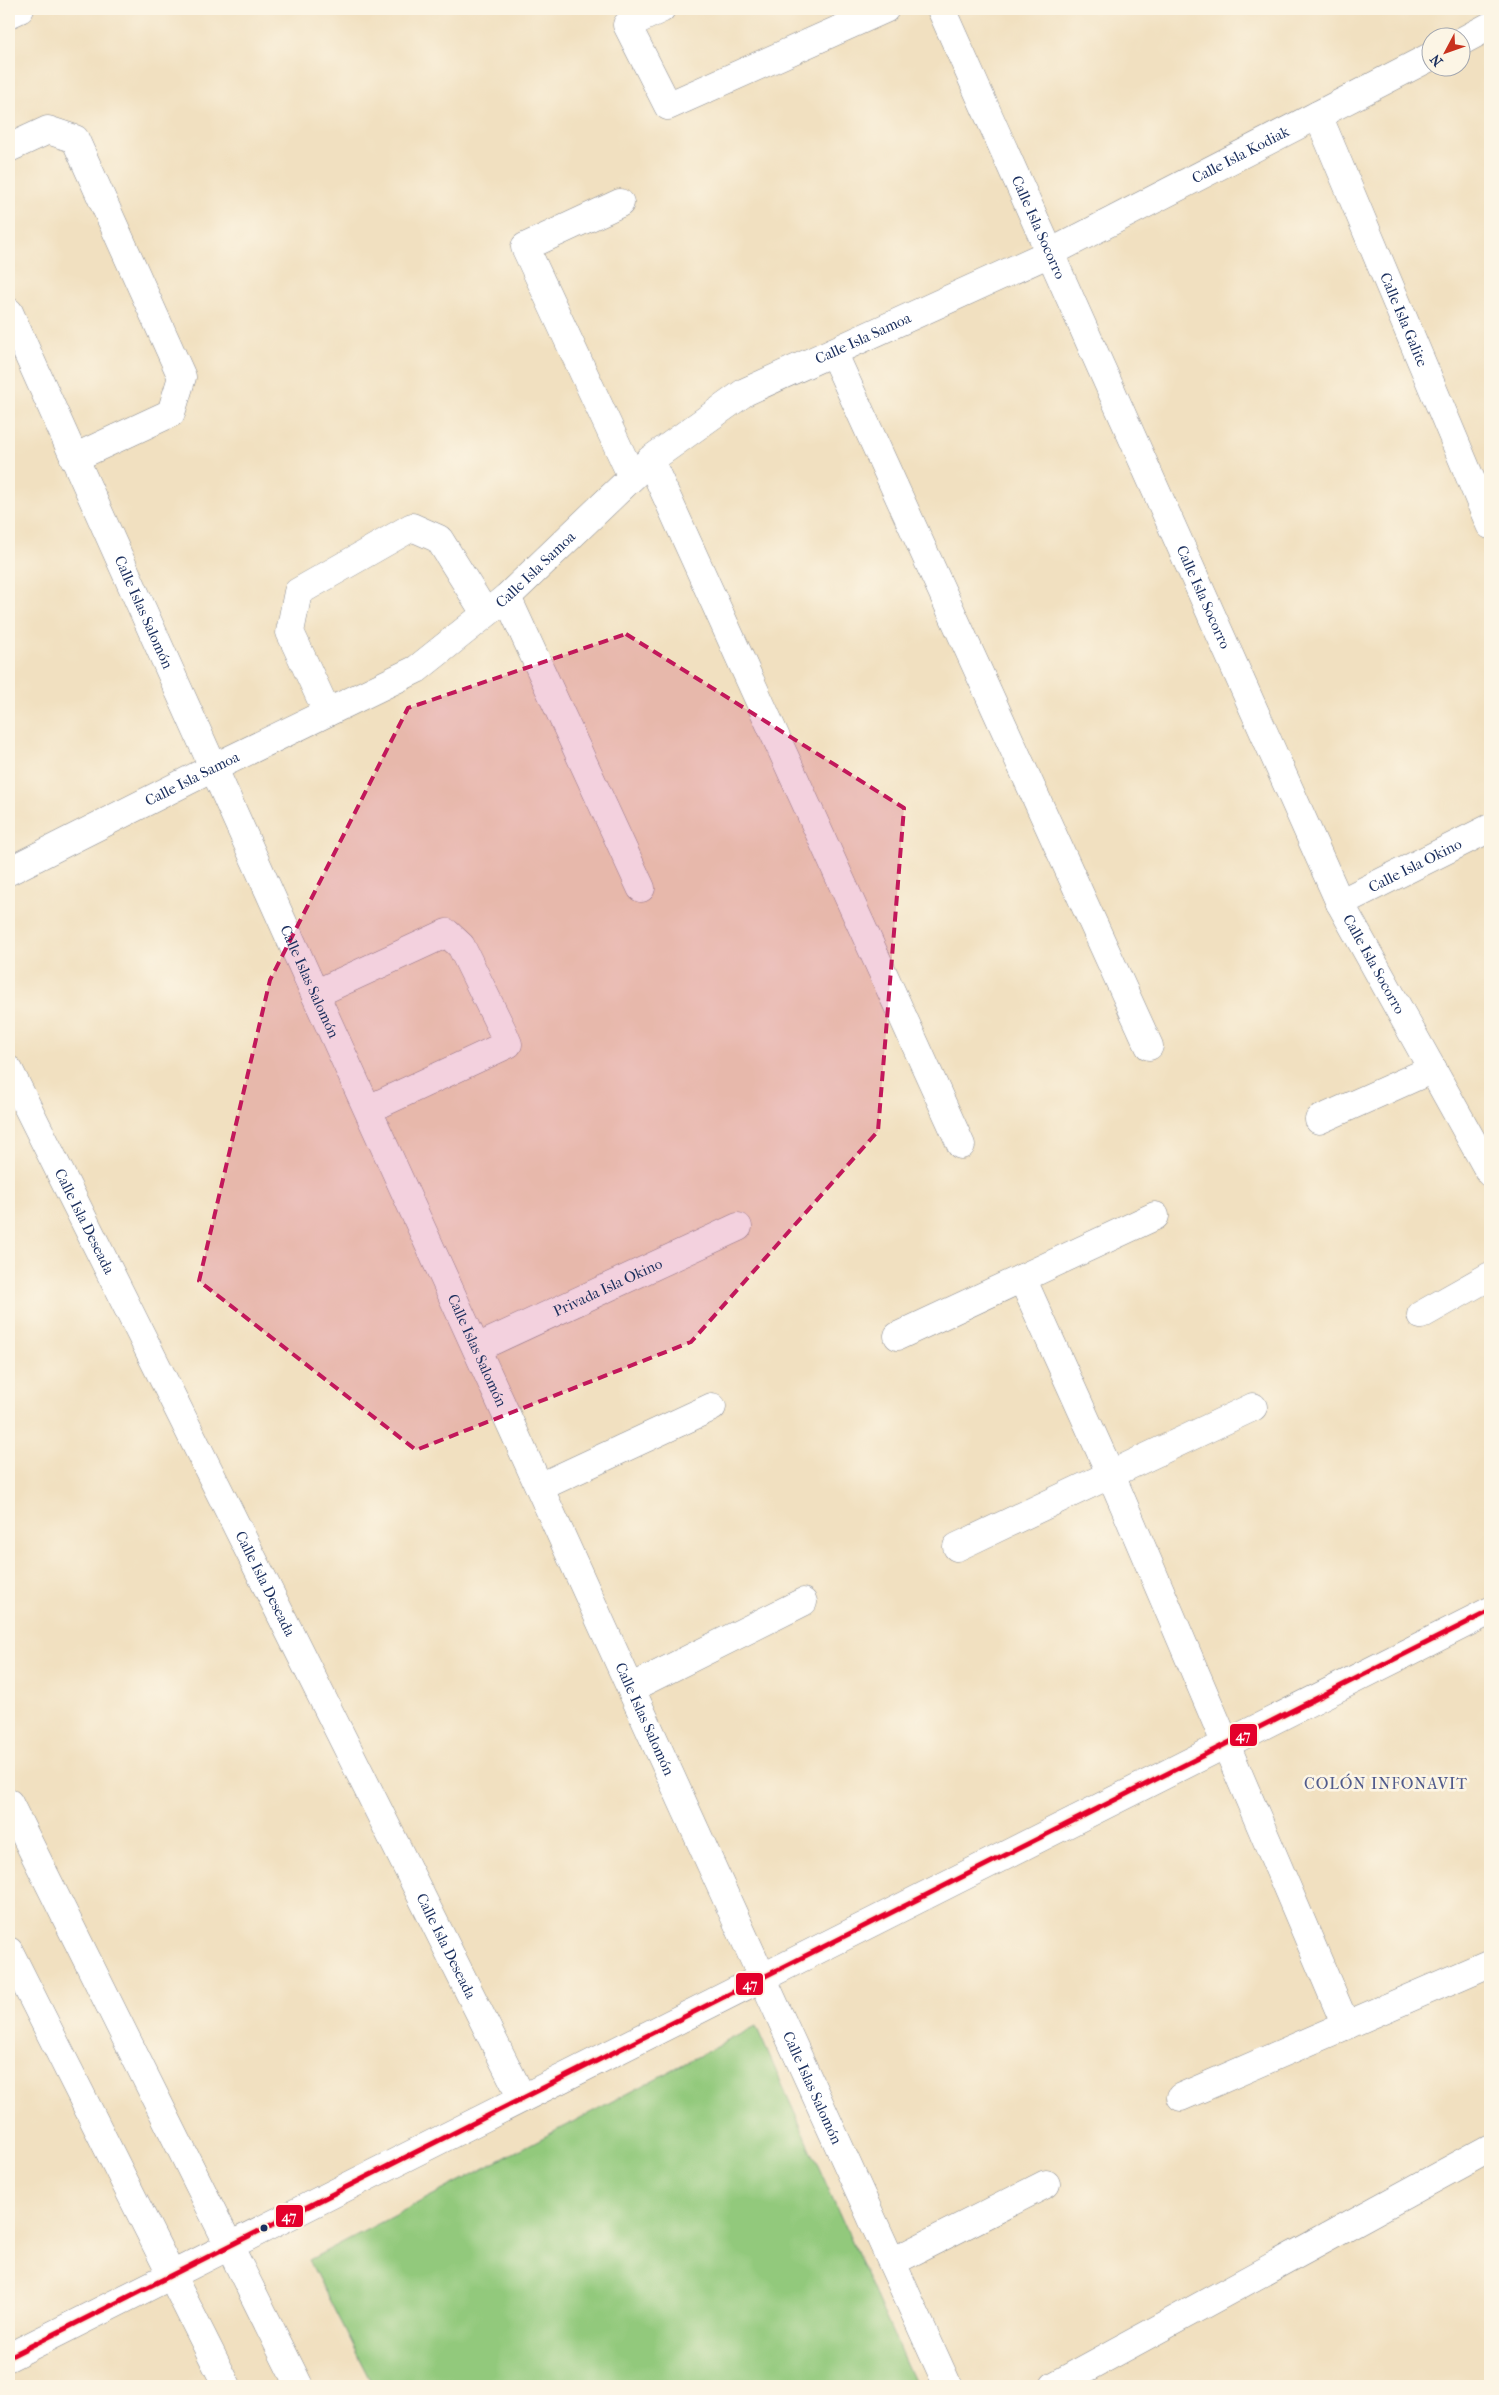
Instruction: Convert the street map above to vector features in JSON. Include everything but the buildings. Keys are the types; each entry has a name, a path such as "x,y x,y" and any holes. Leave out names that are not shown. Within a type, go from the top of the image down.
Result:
{"street":[{"path":"9,14 20,9"},
{"path":"661,9 627,25 668,106 885,9"},
{"name":"Calle Isla Socorro","path":"941,9 1340,903 1490,1173"},
{"path":"1472,36 1490,26"},
{"name":"Calle Isla Kodiak","path":"1050,253 1422,61"},
{"name":"Calle Isla Galite","path":"1318,115 1490,525"},
{"path":"9,148 48,130 75,139 182,378 171,413 74,458"},
{"path":"620,204 525,248 641,469 961,1145"},
{"name":"Calle Isla Samoa","path":"9,871 213,768 417,669 485,613 508,597 641,469 745,392 1050,253"},
{"name":"Calle Islas Salomón","path":"9,312 315,994 369,1109 948,2386"},
{"path":"833,352 1149,1046"},
{"path":"327,712 290,632 298,592 412,527 439,539 485,613"},
{"path":"508,597 640,888"},
{"name":"Calle Isla Okino","path":"1340,903 1490,828"},
{"path":"315,994 447,933 461,946 508,1044 369,1109"},
{"path":"1319,1120 1432,1069"},
{"name":"Calle Isla Deseada","path":"9,1070 522,2098"},
{"path":"898,1336 1155,1216"},
{"name":"Privada Isla Okino","path":"477,1348 738,1227"},
{"path":"1421,1315 1490,1276"},
{"path":"1022,1278 1111,1474 1346,2026"},
{"path":"957,1547 1254,1407"},
{"path":"540,1487 712,1408"},
{"path":"631,1688 803,1602"},
{"path":"9,2357 1490,1611"},
{"path":"9,1803 299,2386"},
{"path":"9,1951 227,2386"},
{"path":"1181,2097 1490,1963"},
{"path":"1054,2386 1490,2148"},
{"path":"892,2262 1046,2184"}],"highlighted area":[{"path":"626,634 904,808 878,1131 691,1342 416,1450 199,1281 270,980 408,708"}],"green space":[{"path":"756,2026 916,2386 373,2386 309,2260"}],"transit line":[{"name":"47","path":"9,2357 1490,1611"}],"district":[{"name":"COLÓN INFONAVIT","path":"1386,1783"}]}
